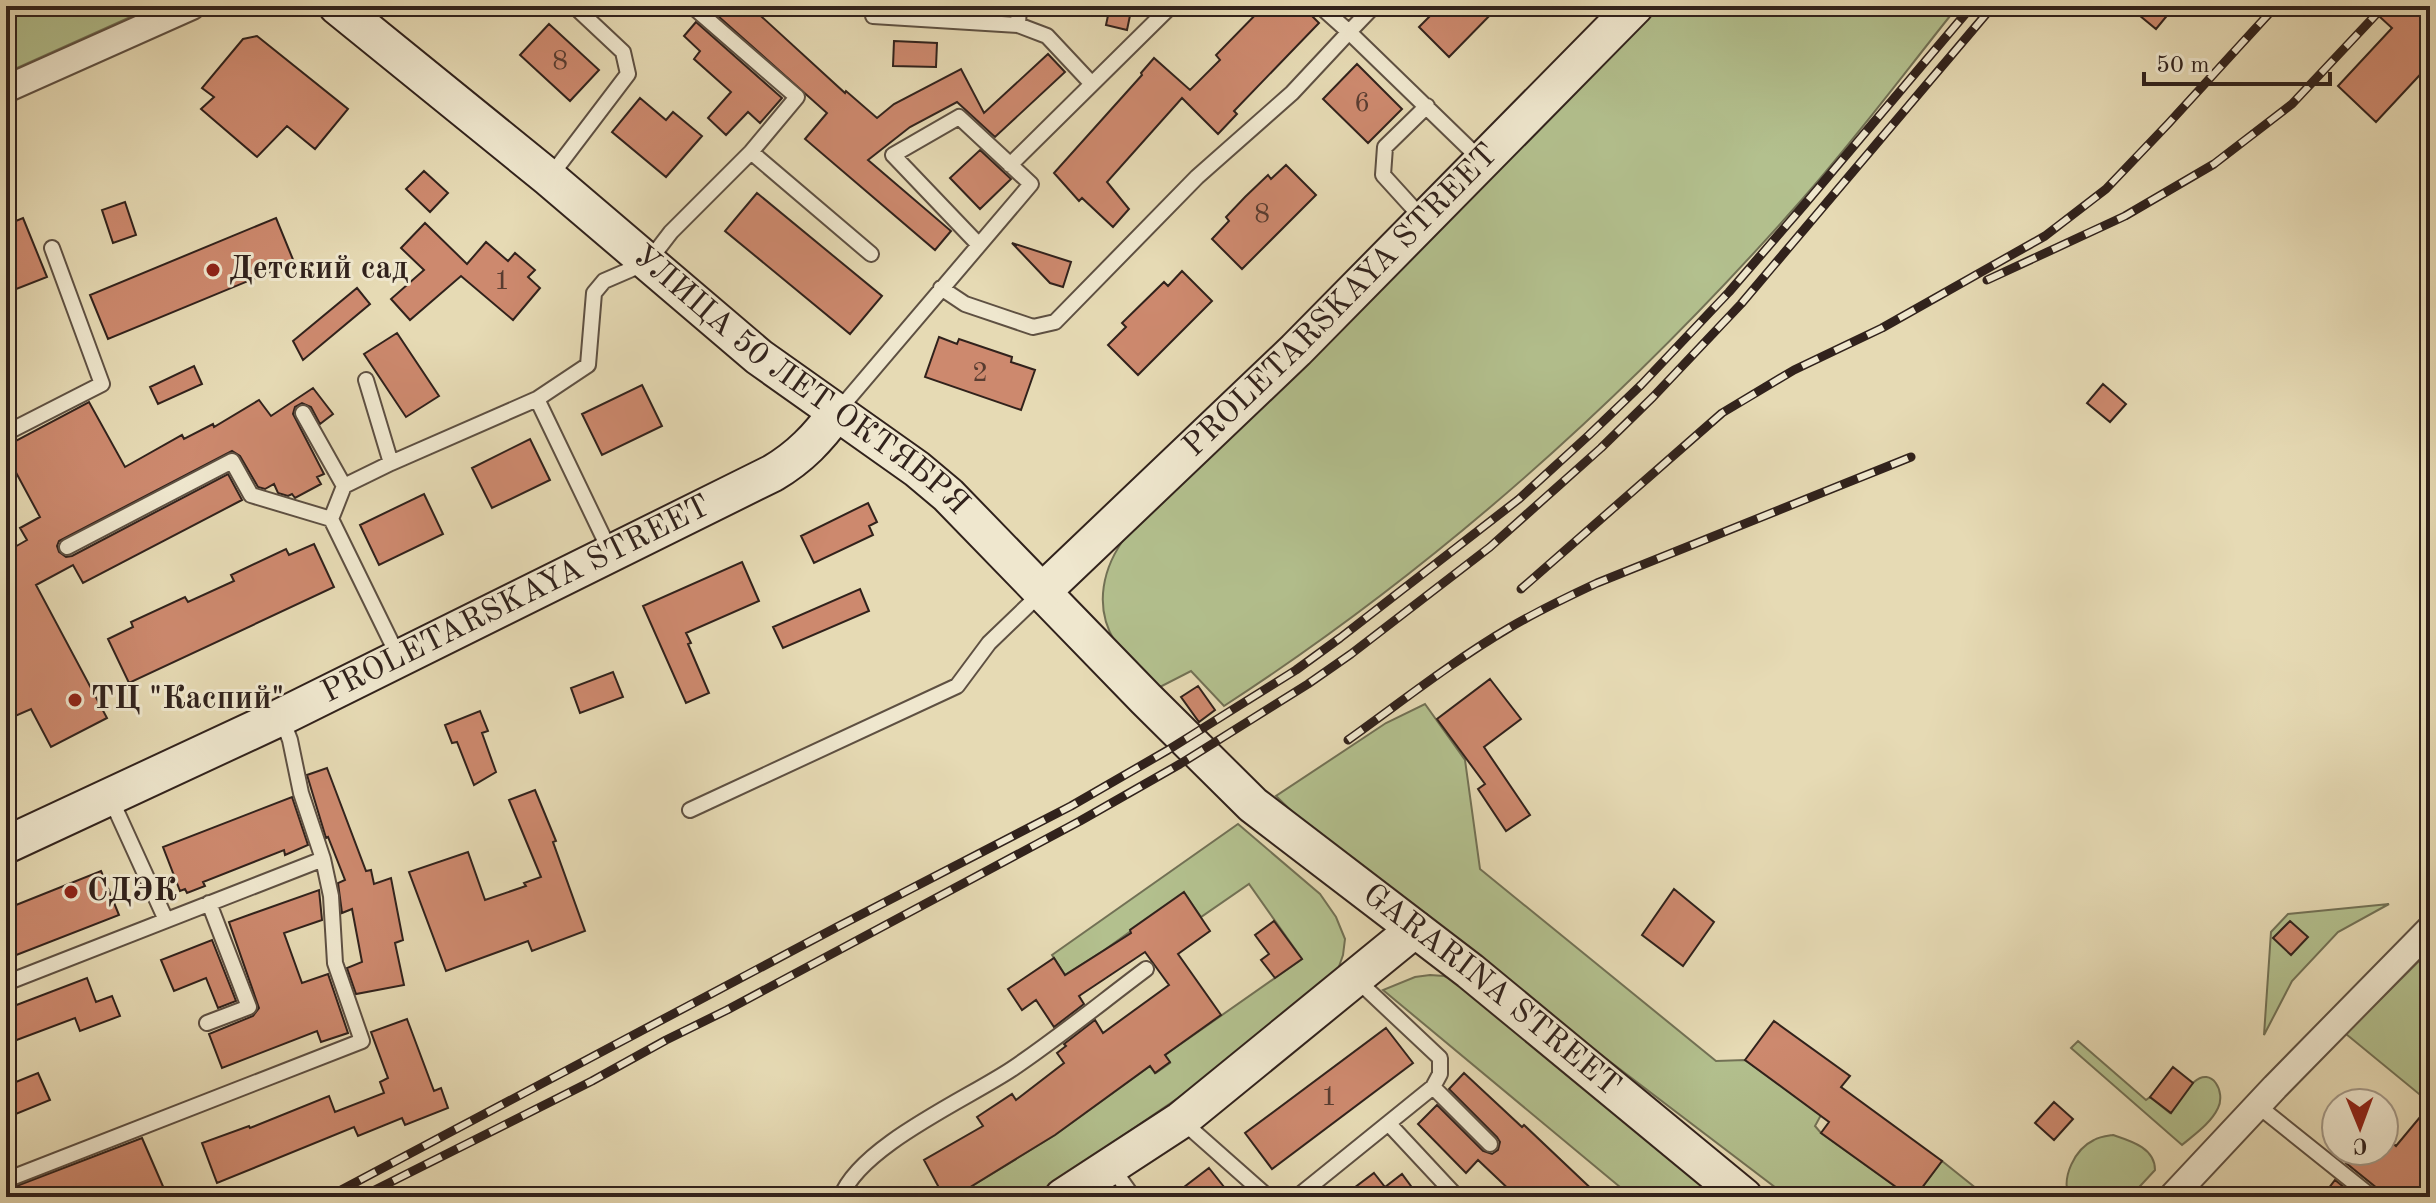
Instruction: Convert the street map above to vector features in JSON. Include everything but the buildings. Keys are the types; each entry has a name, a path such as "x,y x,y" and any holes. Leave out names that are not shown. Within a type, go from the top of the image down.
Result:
{"street":[{"path":"6,89 192,6"},
{"name":"УЛИЦА 50 ЛЕТ ОКТЯБРЯ","path":"337,6 549,178 759,357 917,469 948,495 1236,788"},
{"name":"PROLETARSKAYA STREET","path":"1043,591 1296,350 1635,6"},
{"name":"PROLETARSKAYA STREET","path":"6,845 281,717 793,462 817,439 837,412"},
{"name":"GARARINA STREET","path":"1236,788 1253,805 1470,971 1744,1197"},
{"path":"1063,1197 1181,1120 1415,929"},
{"path":"2172,1197 2257,1105 2430,929"}],"lane":[{"path":"549,178 628,74 623,52 574,6"},
{"path":"331,519 344,486 537,399 588,365 594,293 604,281 648,262 671,232 751,152 797,97 692,6"},
{"path":"1018,25 1019,6"},
{"path":"1010,165 1171,6"},
{"path":"1320,6 1481,160"},
{"path":"941,288 965,304 1033,327 1055,322 1197,177 1292,93 1374,6"},
{"path":"873,16 1018,25 1047,36 1092,84"},
{"path":"1423,219 1383,175 1385,147 1427,106"},
{"path":"837,412 1031,184 959,117 893,155 978,244"},
{"path":"751,152 871,254"},
{"path":"6,433 102,384 52,248"},
{"path":"366,380 391,463"},
{"path":"537,399 611,554"},
{"path":"303,413 344,486"},
{"path":"67,547 232,461 251,495 331,519 399,658"},
{"path":"690,810 957,686 989,643 1043,591"},
{"path":"6,1180 362,1041 335,963 331,896 323,859 281,717"},
{"path":"110,797 166,920"},
{"path":"6,983 323,859"},
{"path":"207,1023 249,1007 209,903"},
{"path":"841,1197 873,1155 1012,1069 1146,969"},
{"path":"1303,1195 1433,1087 1440,1074 1440,1058 1356,979"},
{"path":"1433,1087 1490,1144"},
{"path":"2257,1105 2372,1197"},
{"path":"1181,1120 1268,1197"},
{"path":"1389,1124 1457,1197"},
{"path":"1111,1166 1133,1197"}],"green space":[{"path":"6,6 155,6 6,73"},
{"path":"1656,6 1958,6 1839,156 1734,275 1599,410 1528,474 1380,596 1224,706 1191,671 1158,688 1119,648 1104,614 1107,573 1127,535 1506,152"},
{"path":"1425,704 1465,760 1480,869 1716,1061 1745,1060 1821,1115 1815,1126 1821,1133 1910,1197 1788,1197 1479,962 1305,824 1276,796 1386,723"},
{"path":"1238,824 1320,894 1336,917 1345,939 1336,975 1263,1040 1033,1197 954,1197 1055,1135 1150,1066 1156,1073 1170,1063 1165,1055 1302,959 1249,884 1201,917 1184,893 1065,975 1052,955"},
{"path":"2389,904 2338,932 2292,981 2264,1035 2271,932 2288,914"},
{"path":"2430,950 2430,1103 2346,1034"},
{"path":"1444,976 1463,984 1722,1197 1632,1197 1383,990 1415,977"},
{"path":"2078,1041 2146,1100 2150,1097 2170,1113 2194,1082 2206,1077 2212,1079 2219,1089 2218,1108 2207,1123 2182,1145 2071,1048"},
{"path":"2113,1135 2146,1151 2154,1162 2155,1170 2130,1197 2069,1197 2067,1181 2071,1164 2087,1144"},
{"path":"1942,1161 1987,1197 1915,1197"}],"railway":[{"path":"328,1197 1071,806 1296,670 1519,499 1641,385 1729,292 1972,6"},
{"path":"361,1197 592,1081 1080,821 1180,764 1351,654 1490,547 1653,397 1741,304 1993,6"},
{"path":"1521,589 1722,413 1794,370 1882,328 2045,236 2106,189 2276,6"},
{"path":"1987,280 2125,216 2214,164 2292,104 2384,6"},
{"path":"1348,740 1468,654 1553,604 1597,583 1911,457"}],"place":[{"name":"Детский сад","path":"213,270"},
{"name":"ТЦ \"Каспий\"","path":"75,700"},
{"name":"СДЭК","path":"71,892"}]}
